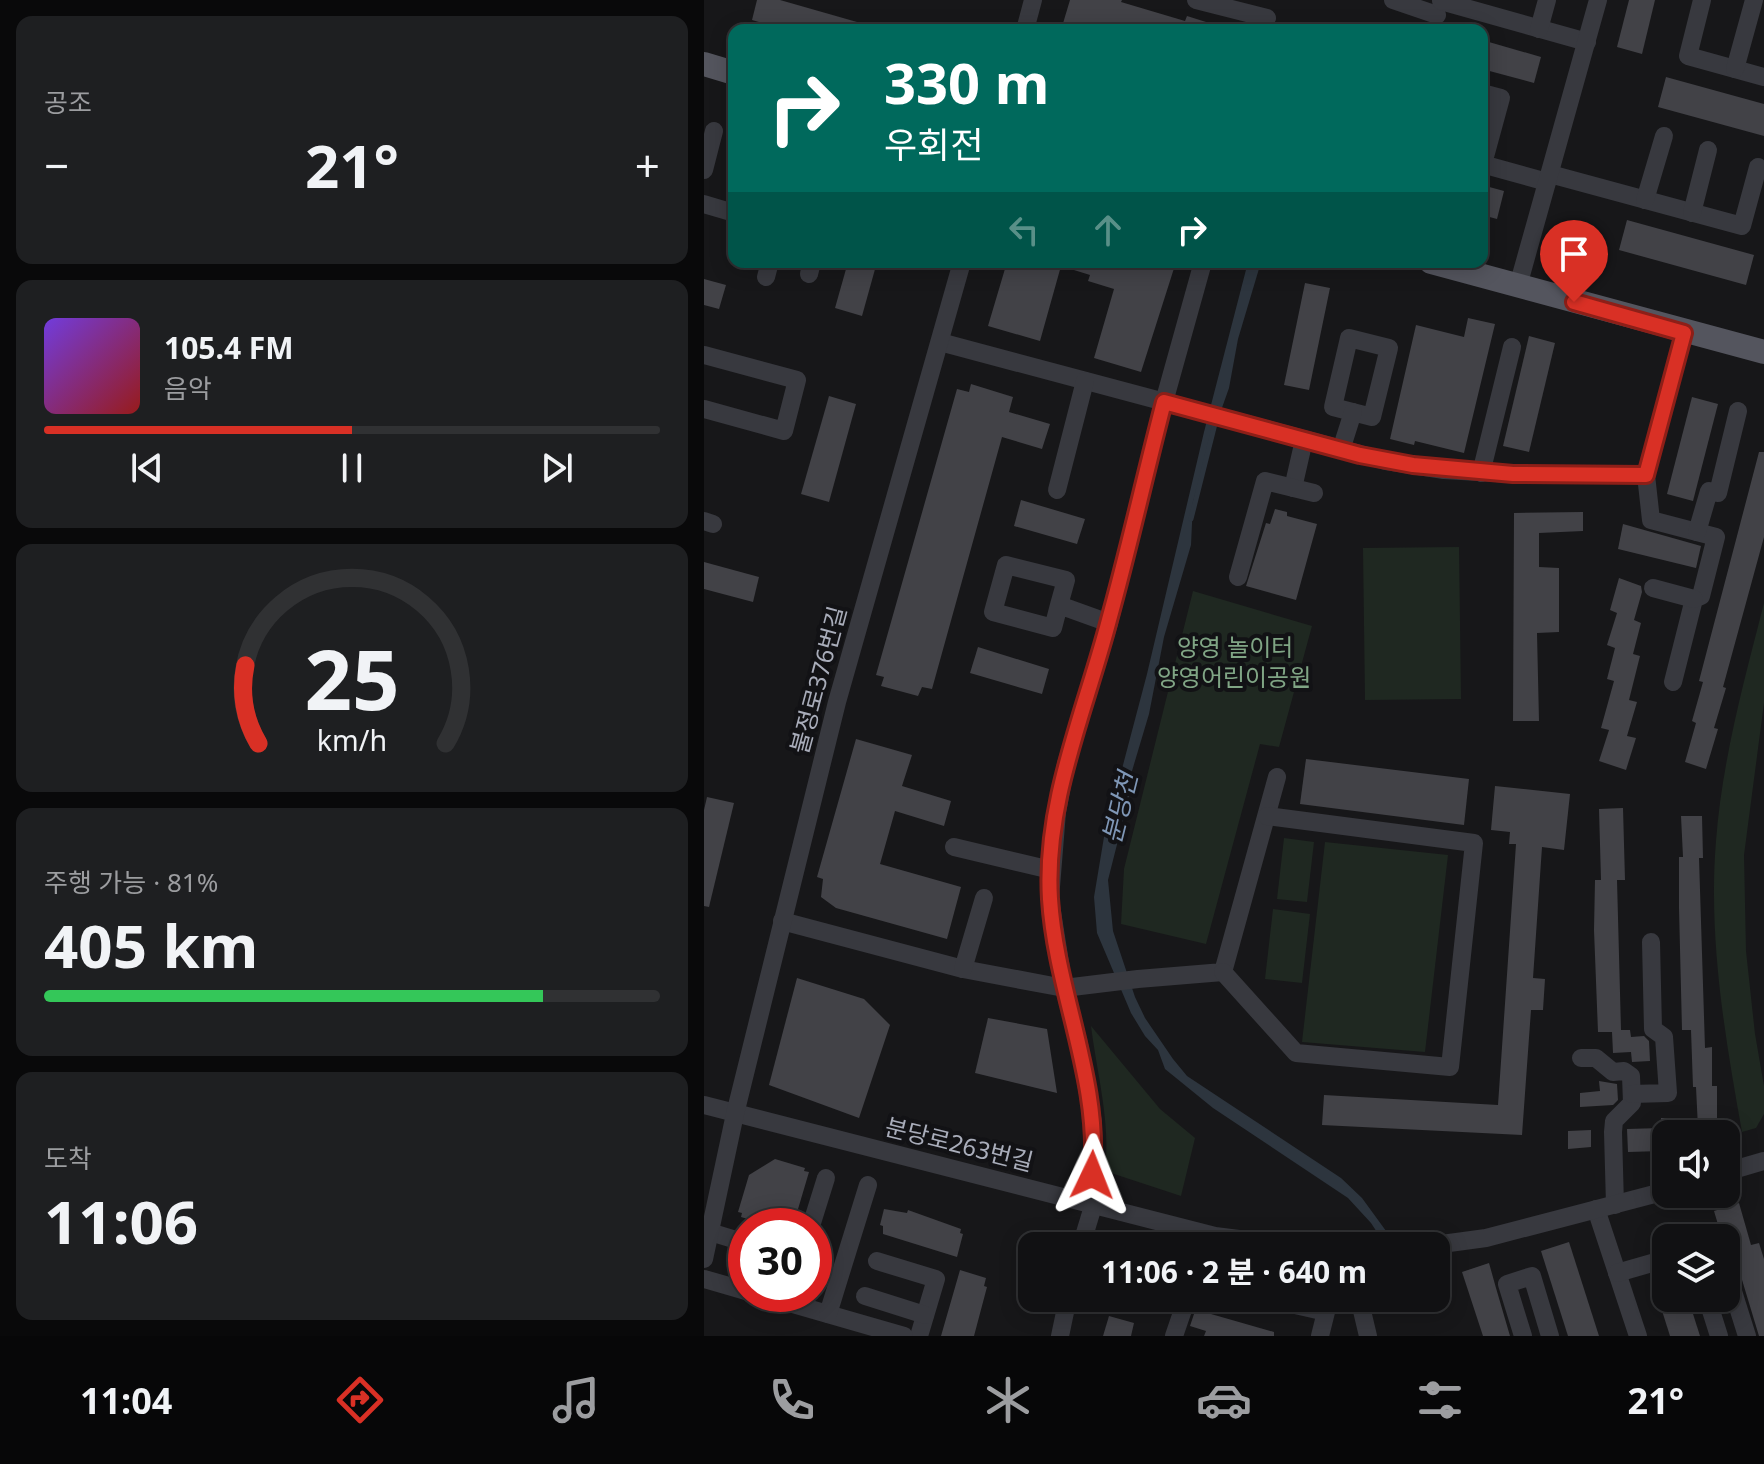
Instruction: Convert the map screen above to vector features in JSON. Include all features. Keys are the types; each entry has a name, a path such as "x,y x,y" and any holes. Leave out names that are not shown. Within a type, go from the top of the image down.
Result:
{"main road":[{"path":"704,64 728,71"},
{"path":"1453,268 1684,333 1764,352"}],"street":[{"path":"1027,24 1033,0"},
{"path":"1196,0 1268,16"},
{"path":"1393,0 1438,12 1539,29 1587,42"},
{"path":"1539,29 1547,0"},
{"path":"1518,286 1598,0"},
{"path":"1702,0 1688,56 1764,77"},
{"path":"1735,69 1754,0"},
{"path":"1488,95 1501,98 1488,143"},
{"path":"704,170 714,131"},
{"path":"1645,200 1664,136"},
{"path":"1692,213 1708,150"},
{"path":"1488,165 1645,200 1742,226 1758,167"},
{"path":"704,204 728,211"},
{"name":"불정로376번길","path":"704,1259 735,1114 837,702 960,268"},
{"path":"1085,1232 1094,1203 1092,1111 1050,899 1057,812 1066,764 1171,404 1202,268"},
{"path":"1653,588 1694,599 1701,596 1716,537 1651,520 1646,475 1684,333"},
{"path":"940,342 1386,461 1481,473 1646,475"},
{"path":"1481,473 1512,347"},
{"path":"704,355 797,380 784,431 704,409"},
{"path":"1057,490 1085,381"},
{"path":"1697,532 1709,491 1718,493 1738,411"},
{"path":"1341,450 1353,412"},
{"path":"1293,488 1304,440"},
{"path":"1238,577 1265,481 1314,493"},
{"path":"1673,682 1694,599"},
{"path":"1059,605 1109,623"},
{"path":"1223,972 1277,777"},
{"path":"1223,972 1296,1053 1450,1067 1474,843 1267,816"},
{"path":"954,847 1051,870"},
{"path":"963,969 984,898"},
{"path":"782,921 963,969 1069,987 1223,972"},
{"path":"1632,1094 1668,1093 1664,1037 1653,1029 1651,942"},
{"path":"1581,1058 1596,1058 1613,1072 1624,1071 1631,1076 1632,1103 1614,1121 1615,1205"},
{"name":"분당로263번길","path":"704,1105 1200,1232"},
{"path":"1740,1168 1764,1161"},
{"path":"817,1208 826,1178"},
{"path":"828,1314 868,1185"},
{"path":"1450,1243 1486,1238 1652,1195"},
{"path":"1596,1209 1638,1336"},
{"path":"710,1232 728,1238"},
{"path":"877,1261 936,1279 919,1336"},
{"path":"1617,1273 1652,1263"},
{"path":"1523,1336 1507,1284 1532,1276 1550,1336"},
{"path":"704,1279 728,1286"},
{"path":"865,1296 925,1315"},
{"path":"821,1312 904,1336"},
{"path":"1060,1336 1065,1312"},
{"path":"1174,1336 1182,1312"},
{"path":"1320,1336 1326,1312"},
{"path":"1362,1312 1368,1336"},
{"path":"1711,1312 1719,1336"},
{"path":"1739,1312 1747,1336"}],"green space":[{"path":"1459,547 1461,699 1365,700 1363,548"},
{"name":"양영어린이공원","path":"1193,591 1312,626 1279,747 1260,744 1206,944 1121,924 1124,869"},
{"path":"1764,603 1764,703 1744,855 1746,951 1764,1086 1764,1114 1756,1128 1742,1132 1716,951 1714,877 1719,811 1742,691"},
{"path":"1284,838 1314,842 1307,902 1277,899"},
{"path":"1325,842 1448,855 1425,1052 1302,1042"},
{"path":"1273,909 1310,914 1302,983 1265,979"},
{"path":"1091,1026 1160,1109 1195,1138 1181,1196 1105,1171 1105,1117"}],"water":[{"path":"1246,268 1259,268 1238,339 1229,388 1193,502 1191,545 1164,637 1149,714 1132,771 1129,797 1108,880 1113,931 1145,1018 1187,1076 1341,1178 1362,1198 1387,1232 1377,1232 1348,1198 1213,1108 1165,1069 1158,1050 1131,1013 1097,933 1094,897 1104,837"}],"building":[{"path":"757,0 780,0 864,24 766,24 752,20"},
{"path":"1070,0 1122,0 1185,21 1187,16 1212,24 1063,24"},
{"path":"1629,0 1655,0 1642,54 1617,47"},
{"path":"1488,42 1541,57 1534,83 1488,71"},
{"path":"1666,77 1764,104 1764,136 1658,107"},
{"path":"1488,187 1504,191 1497,219 1488,217"},
{"path":"1627,220 1754,255 1746,285 1619,250"},
{"path":"846,268 875,268 862,316 835,308"},
{"path":"1005,268 1060,268 1040,341 988,326"},
{"path":"1067,268 1174,268 1141,372 1094,358 1114,289 1088,281 1090,275"},
{"path":"704,279 726,285 719,309 704,305"},
{"path":"1305,283 1330,288 1309,390 1284,385"},
{"path":"1468,318 1495,324 1464,453 1415,441 1414,445 1390,439 1416,325 1464,337"},
{"path":"1529,336 1555,343 1529,452 1503,446"},
{"path":"971,384 1013,397 1009,412 1050,424 1042,449 1002,437 932,689 922,687 918,696 881,686 884,677 876,675 957,389 969,392"},
{"path":"829,396 856,404 829,502 801,494"},
{"path":"1692,397 1718,404 1693,501 1667,494"},
{"path":"1759,452 1764,452 1764,537 1723,687 1726,688 1714,728 1718,729 1706,769 1685,762 1696,723 1692,721 1703,682 1699,681"},
{"path":"1021,500 1085,519 1077,544 1014,526"},
{"path":"1275,509 1287,512 1287,516 1317,524 1296,600 1246,586 1266,523 1270,524"},
{"path":"1583,512 1583,531 1539,533 1539,567 1559,568 1559,632 1537,633 1539,721 1513,721 1514,513"},
{"path":"1623,524 1701,546 1696,568 1618,549"},
{"path":"704,562 759,577 753,602 704,589"},
{"path":"1619,578 1641,586 1642,592 1634,620 1641,623 1633,654 1640,656 1629,700 1637,702 1627,736 1636,738 1626,770 1599,761 1609,730 1601,728 1614,681 1607,679 1615,648 1607,645 1617,613 1610,610"},
{"path":"978,647 1049,669 1042,694 970,673"},
{"path":"856,739 912,755 902,786 951,801 944,826 895,811 880,864 961,887 947,939 836,908 821,897 823,879 817,877"},
{"path":"1306,759 1469,779 1464,825 1300,804"},
{"path":"1495,786 1570,794 1564,850 1542,847 1533,978 1545,979 1543,1010 1531,1010 1522,1135 1322,1125 1324,1095 1498,1105 1516,844 1509,844 1510,832 1491,830"},
{"path":"707,797 734,803 709,907 704,906 704,810"},
{"path":"1623,808 1625,880 1617,880 1621,1030 1630,1030 1631,1037 1644,1036 1649,1041 1650,1061 1632,1062 1631,1052 1613,1053 1612,1032 1598,1032 1594,930 1595,880 1601,880 1599,809"},
{"path":"1681,816 1702,816 1703,858 1699,858 1705,1048 1712,1047 1712,1086 1717,1086 1717,1120 1698,1120 1691,1030 1682,1030 1679,857 1683,857"},
{"path":"797,978 864,999 890,1025 859,1118 769,1085"},
{"path":"988,1018 1047,1029 1057,1093 975,1073"},
{"path":"1599,1081 1617,1084 1618,1100 1613,1105 1580,1107 1580,1093 1600,1091"},
{"path":"1661,1118 1697,1118 1697,1120"},
{"path":"1652,1128 1652,1151 1628,1152 1627,1129"},
{"path":"1591,1130 1591,1147 1568,1149 1568,1131"},
{"path":"775,1159 809,1172 798,1208 739,1208 749,1175"},
{"path":"1740,1206 1751,1245 1759,1243 1764,1259 1764,1336 1759,1336 1740,1273 1740,1224 1718,1224 1714,1211"},
{"path":"884,1209 907,1213 908,1210 961,1229 960,1233 963,1234 957,1257 883,1234 883,1226 880,1225"},
{"path":"1569,1242 1599,1336 1568,1336 1541,1251"},
{"path":"1489,1263 1510,1336 1483,1336 1462,1272"},
{"path":"960,1270 986,1278 984,1286 987,1287 974,1336 941,1336"},
{"path":"1195,1312 1212,1312 1274,1332 1274,1336 1204,1336 1206,1331 1190,1326"},
{"path":"1662,1312 1692,1312 1700,1336 1670,1336"},
{"path":"1109,1316 1134,1323 1131,1336 1103,1336"}],"waterway":[{"name":"분당천","path":"1191,519 1215,424"}],"route":[{"path":"1092,1175 1091,1106 1074,1020 1064,988 1050,899 1051,870 1066,764 1109,623 1164,402 1360,455 1444,470 1646,475 1684,333 1574,302"}],"park label":[{"name":"양영 놀이터","path":"1235,648"}]}
